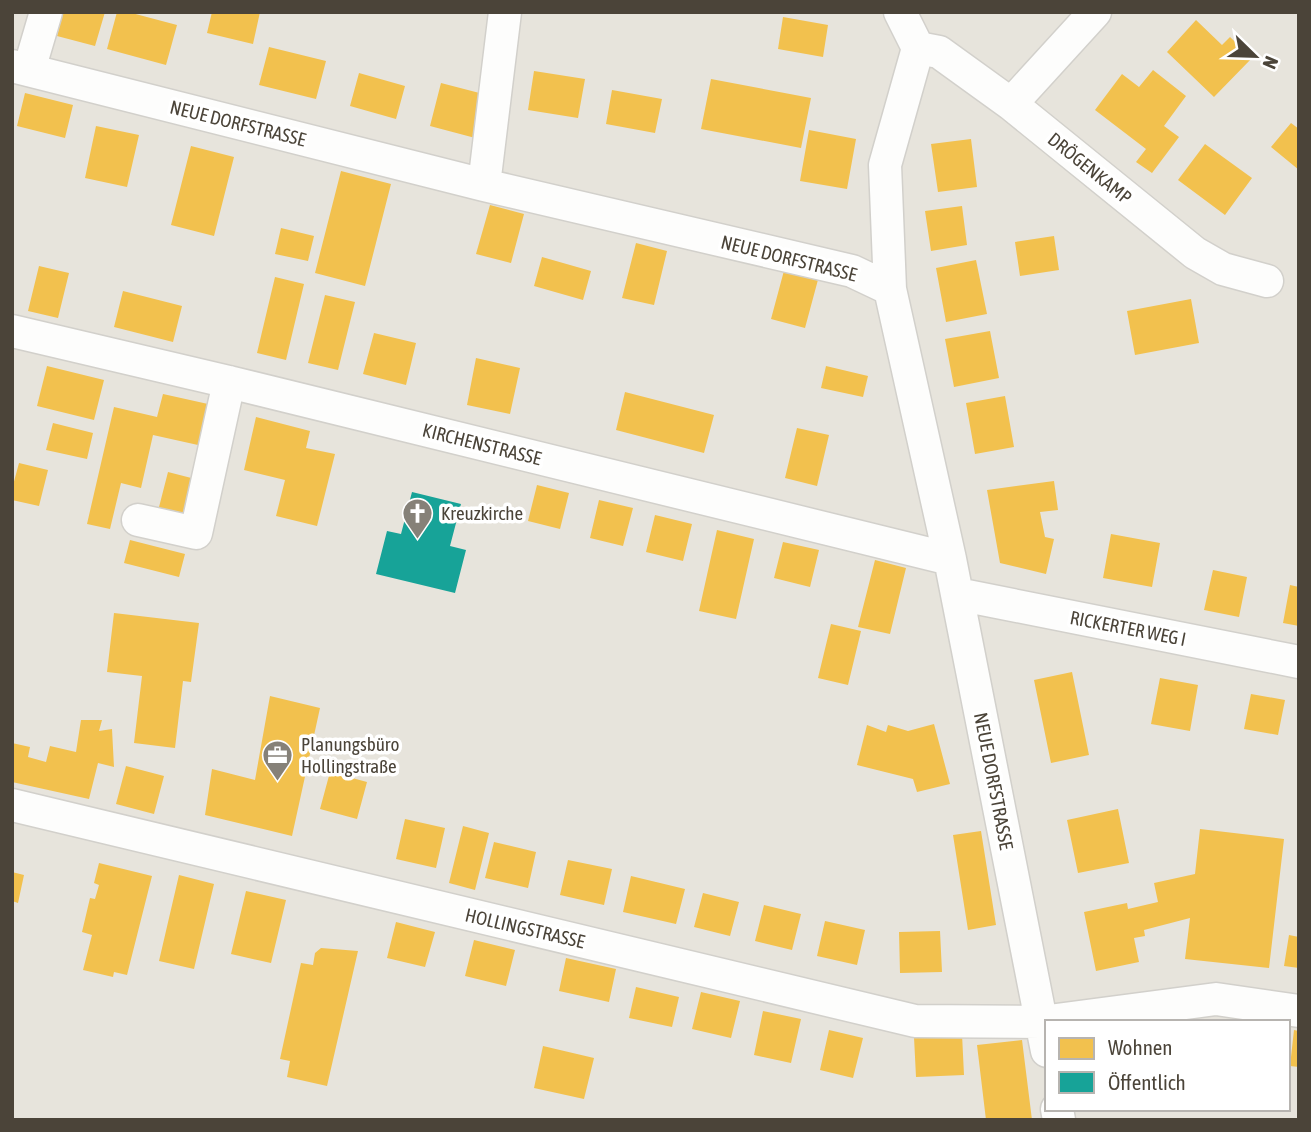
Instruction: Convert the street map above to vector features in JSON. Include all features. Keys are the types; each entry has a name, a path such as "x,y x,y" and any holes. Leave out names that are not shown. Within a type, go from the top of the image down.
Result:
{"street":[{"path":"21,68 46,12"},
{"path":"484,185 505,12"},
{"path":"890,289 885,165 918,48 900,12"},
{"path":"1011,104 1095,12"},
{"name":"DRÖGENKAMP","path":"918,48 939,52 1011,104 1195,253 1223,268 1267,281"},
{"name":"NEUE DORFSTRASSE","path":"21,68 484,185 852,271 890,289 950,559 1044,1036"},
{"name":"KIRCHENSTRASSE","path":"12,331 950,559"},
{"path":"138,520 196,533 229,382"},
{"name":"RICKERTER WEG I","path":"957,594 1299,662"},
{"name":"HOLLINGSTRASSE","path":"12,805 915,1021 1044,1036"},
{"name":"HOLLINGSTRASSE","path":"1118,1020 1216,999 1299,1011"}],"shaded area":[{"path":"12,12 1299,12 1299,1120 12,1120"}],"building: Wohnen":[{"path":"63,12 105,12 95,46 57,36"},
{"path":"117,12 128,12 177,25 166,65 107,49"},
{"path":"212,12 260,12 253,44 207,33"},
{"path":"783,17 828,25 823,57 778,49"},
{"path":"1196,20 1222,45 1230,37 1252,58 1214,97 1167,52"},
{"path":"269,47 326,61 316,99 259,85"},
{"path":"1153,70 1186,96 1164,126 1179,137 1152,173 1136,162 1146,149 1095,110 1122,74 1139,87"},
{"path":"534,71 585,79 578,118 528,110"},
{"path":"359,73 405,86 396,119 350,106"},
{"path":"711,79 811,98 801,148 701,129"},
{"path":"441,83 491,96 479,139 430,126"},
{"path":"612,90 662,99 655,133 606,124"},
{"path":"25,93 73,105 65,138 17,126"},
{"path":"1291,123 1299,129 1299,170 1271,147"},
{"path":"96,126 139,135 127,187 85,178"},
{"path":"809,130 856,139 847,189 800,181"},
{"path":"971,139 977,187 938,192 931,144"},
{"path":"1205,144 1252,178 1225,215 1178,180"},
{"path":"191,146 234,157 214,236 171,225"},
{"path":"341,171 391,184 365,286 315,273"},
{"path":"490,205 524,214 511,263 476,254"},
{"path":"962,206 967,245 931,251 925,211"},
{"path":"281,228 314,236 308,261 275,254"},
{"path":"1054,236 1059,270 1020,276 1015,242"},
{"path":"636,243 667,251 654,305 622,298"},
{"path":"542,257 591,271 583,300 534,286"},
{"path":"976,260 987,314 946,322 936,268"},
{"path":"39,266 69,273 58,318 28,311"},
{"path":"785,267 819,276 805,328 771,319"},
{"path":"275,277 304,284 286,360 257,353"},
{"path":"123,291 182,306 173,342 114,327"},
{"path":"325,295 355,302 338,370 308,363"},
{"path":"1191,299 1199,343 1135,355 1127,311"},
{"path":"990,331 999,378 954,387 945,339"},
{"path":"374,333 416,343 406,385 363,374"},
{"path":"476,358 520,368 510,414 467,405"},
{"path":"47,366 104,380 94,420 37,406"},
{"path":"826,366 868,376 863,397 821,388"},
{"path":"625,392 714,415 704,453 616,430"},
{"path":"163,394 217,406 207,447 153,435 141,488 121,483 110,529 87,524 114,407 157,417"},
{"path":"1005,396 1014,447 975,454 966,403"},
{"path":"256,417 310,431 306,448 335,454 317,526 276,516 285,480 244,470"},
{"path":"53,423 93,433 87,459 46,450"},
{"path":"797,428 829,435 817,486 785,478"},
{"path":"19,463 48,470 39,506 12,500"},
{"path":"168,472 203,481 194,520 158,511"},
{"path":"1054,481 1058,510 1040,512 1045,537 1054,539 1046,574 1000,563 987,490"},
{"path":"537,485 569,493 560,529 528,521"},
{"path":"599,500 633,508 623,546 590,538"},
{"path":"655,515 692,524 683,561 646,552"},
{"path":"717,530 754,539 736,619 699,611"},
{"path":"1111,534 1160,543 1152,587 1103,578"},
{"path":"130,540 185,554 179,577 124,563"},
{"path":"783,542 819,550 810,587 774,578"},
{"path":"875,560 906,568 890,634 858,627"},
{"path":"1213,570 1247,577 1239,617 1204,610"},
{"path":"1290,585 1299,587 1299,626 1283,623"},
{"path":"114,613 199,623 191,682 183,681 175,748 134,743 142,676 107,672"},
{"path":"831,624 861,631 848,685 818,678"},
{"path":"1072,672 1089,755 1051,763 1034,680"},
{"path":"1160,678 1198,685 1190,731 1151,724"},
{"path":"1251,694 1285,700 1278,735 1244,729"},
{"path":"270,696 320,708 292,836 205,815 212,769 255,780"},
{"path":"81,720 102,720 99,731 112,729 114,767 98,763 89,799 12,782 12,743 30,747 28,757 46,762 50,746 76,752"},
{"path":"934,724 950,784 917,792 913,779 857,765 867,725 886,732 888,725 908,731"},
{"path":"126,766 164,776 154,814 116,804"},
{"path":"330,772 367,782 357,819 320,809"},
{"path":"1118,809 1129,863 1078,873 1067,820"},
{"path":"405,819 445,828 436,868 396,859"},
{"path":"463,826 489,833 475,890 449,883"},
{"path":"1200,829 1284,839 1269,968 1185,959 1190,918 1144,930 1145,936 1134,938 1139,962 1096,971 1084,912 1127,903 1128,909 1158,902 1154,883 1195,874"},
{"path":"981,831 996,925 968,930 953,835"},
{"path":"494,842 536,852 528,888 485,878"},
{"path":"568,860 612,869 604,905 560,895"},
{"path":"99,863 152,876 127,975 114,972 113,977 83,970 92,935 82,932 90,898 95,899 99,885 94,883"},
{"path":"12,872 24,875 18,903 12,901"},
{"path":"179,875 214,884 194,969 159,961"},
{"path":"631,876 685,889 676,924 623,912"},
{"path":"246,891 286,900 271,963 231,954"},
{"path":"703,893 739,902 730,936 694,927"},
{"path":"764,905 801,914 792,950 755,941"},
{"path":"825,921 865,930 857,965 817,956"},
{"path":"396,922 435,932 425,967 387,958"},
{"path":"940,931 942,972 900,973 899,932"},
{"path":"1289,935 1299,937 1299,968 1284,966"},
{"path":"474,940 515,950 506,986 465,976"},
{"path":"321,948 358,951 327,1086 287,1077 290,1061 280,1059 301,963 313,965 315,953"},
{"path":"566,958 616,969 609,1002 559,991"},
{"path":"636,987 679,997 672,1027 629,1018"},
{"path":"701,992 740,1001 731,1038 692,1029"},
{"path":"763,1011 801,1019 791,1063 754,1055"},
{"path":"829,1030 863,1038 853,1078 820,1070"},
{"path":"1294,1030 1299,1031 1299,1067 1290,1066"},
{"path":"962,1034 964,1075 916,1077 914,1037"},
{"path":"1022,1040 1032,1120 986,1120 977,1045"},
{"path":"543,1046 594,1058 584,1099 534,1088"}],"building: Öffentlich":[{"name":"Kreuzkirche","path":"412,492 461,504 450,546 466,550 455,593 376,574 387,531 401,534"}],"place":[{"name":"Kreuzkirche","path":"418,540"},
{"name":"Planungsbüro Hollingstraße","path":"278,782"}]}
